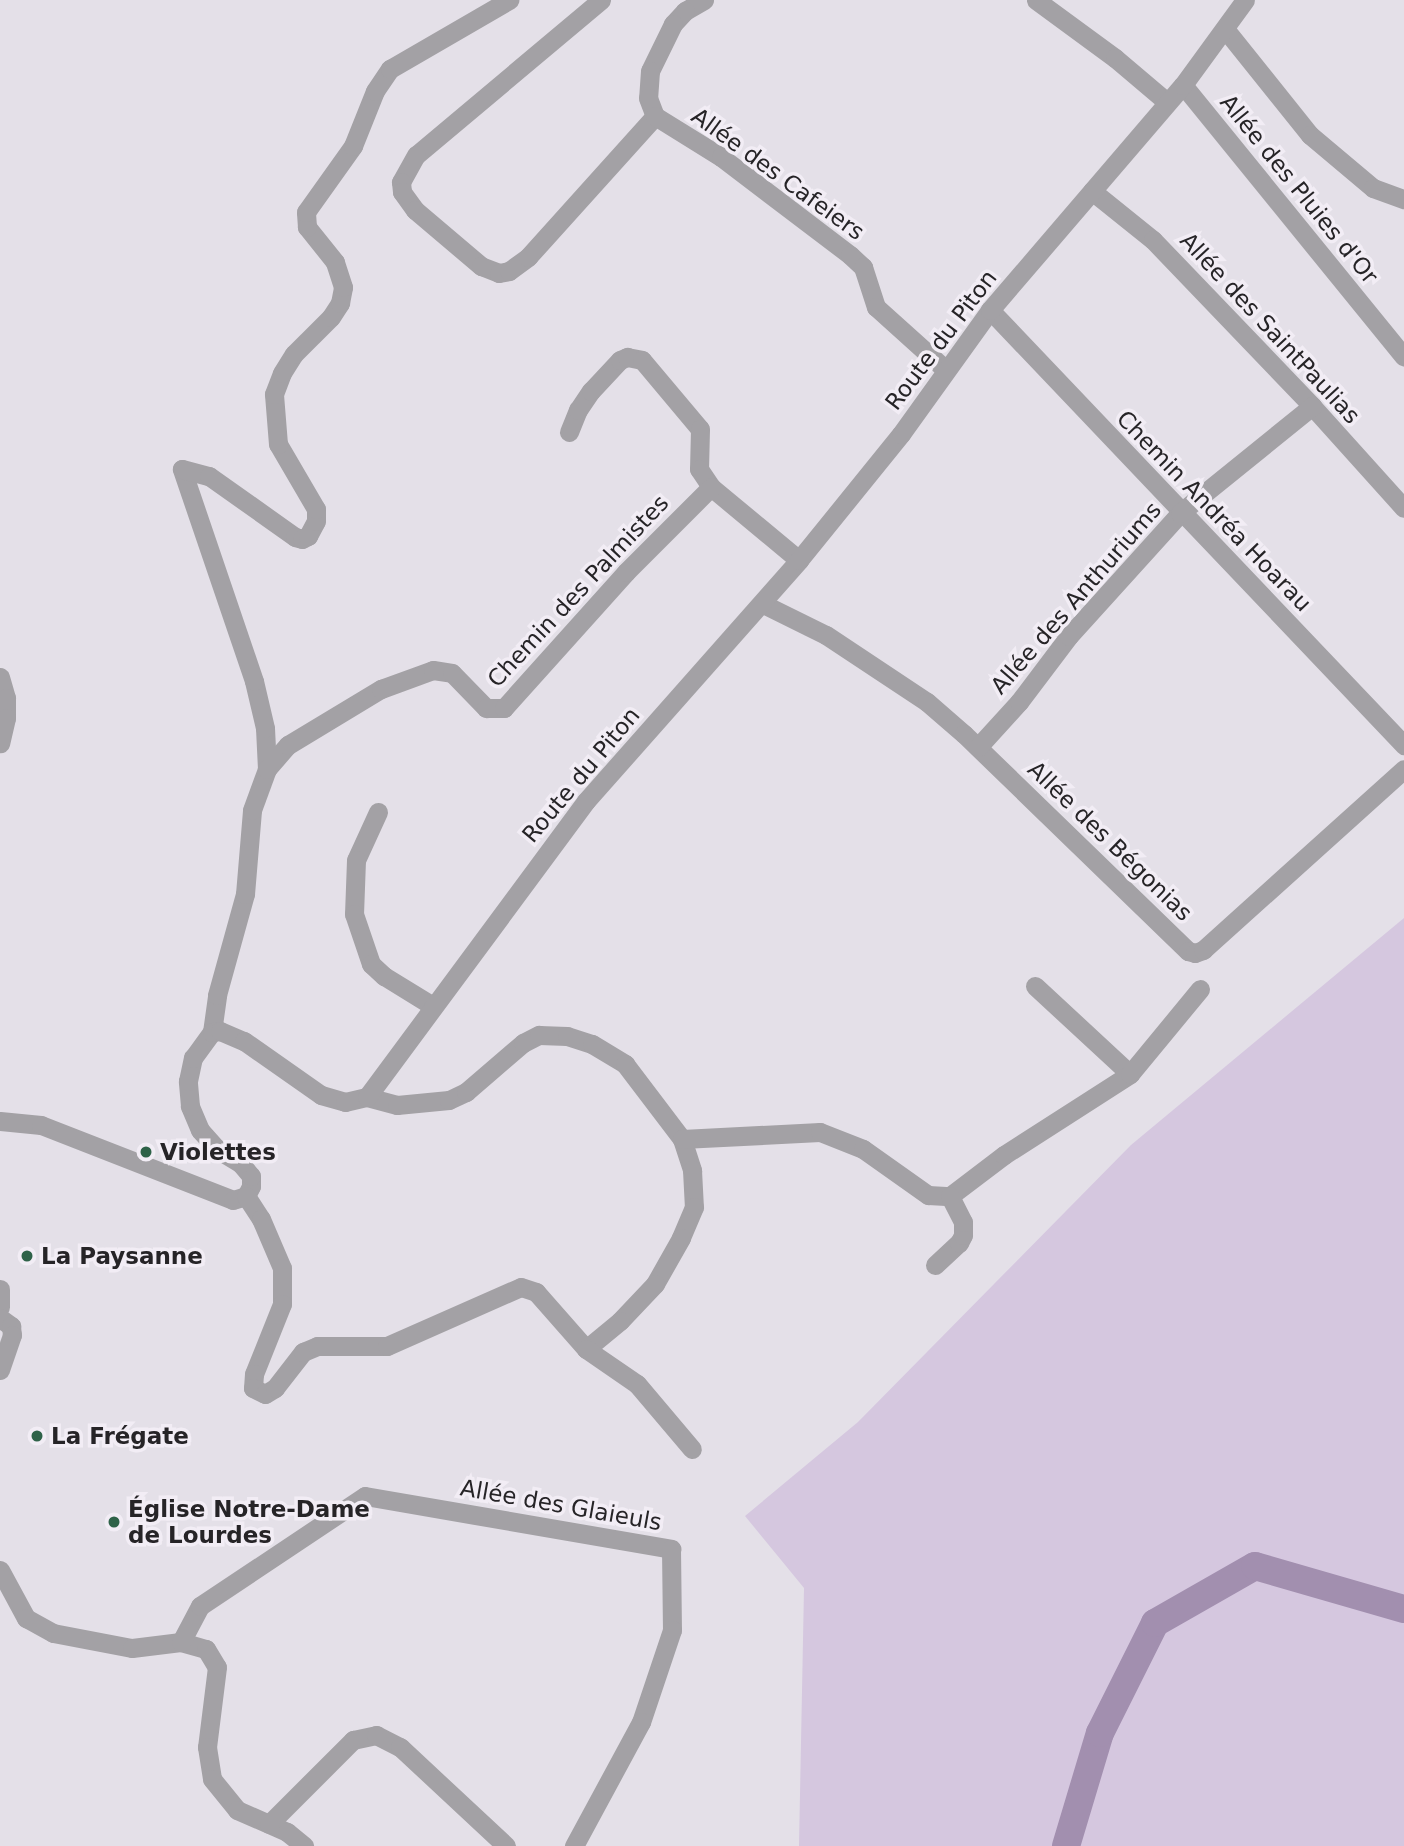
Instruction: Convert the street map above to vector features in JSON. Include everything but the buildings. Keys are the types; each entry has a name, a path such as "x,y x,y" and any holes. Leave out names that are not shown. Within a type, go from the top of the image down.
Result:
{"street":[{"name":"Chemin des Palmistes","path":"267,769 265,728 254,681 182,469 209,476 295,537 302,540 308,536 316,521 316,509 278,444 274,394 282,373 294,354 331,317 340,303 343,287 335,262 307,227 306,212 353,146 375,91 390,69 509,0"},
{"name":"Allée des Cafeiers","path":"601,0 424,147 409,164 401,182 402,192 415,210 481,266 499,273 509,271 528,257 655,116"},
{"name":"Allée des Cafeiers","path":"704,0 685,11 673,24 650,71 648,98 655,116 720,157 850,255 863,267 876,306 946,370"},
{"path":"1036,0 1115,58 1167,103"},
{"name":"Route du Piton","path":"367,1097 586,801 763,604 901,434 990,310 1183,85 1245,0"},
{"path":"1225,29 1310,135 1373,188 1404,199"},
{"name":"Allée des Pluies d'Or","path":"1183,85 1404,357"},
{"name":"Allée des SaintPaulias","path":"1092,191 1153,240 1312,406 1404,508"},
{"name":"Chemin Andréa Hoarau","path":"990,310 1404,745"},
{"path":"569,432 578,410 591,391 620,360 627,357 642,360 700,429 699,469 711,487 799,560"},
{"name":"Allée des Anthuriums","path":"978,747 1019,702 1069,636 1181,513 1312,406"},
{"name":"Chemin des Palmistes","path":"212,1032 217,995 245,894 251,810 267,769 288,745 381,689 433,670 452,673 486,708 504,708 626,572 711,487"},
{"name":"Allée des Bégonias","path":"763,604 826,635 916,694 978,747 1188,951 1195,953 1203,950 1404,769"},
{"path":"0,677 6,698 6,718 0,743"},
{"path":"378,812 356,860 354,914 371,964 384,976 433,1006"},
{"path":"1035,986 1130,1074"},
{"path":"682,1139 820,1132 863,1149 928,1195 950,1196 1004,1155 1130,1074 1200,989"},
{"path":"0,1121 41,1125 233,1200 246,1196 251,1186 251,1176 240,1163 217,1149 200,1130 190,1106 188,1081 193,1058 212,1032 220,1031 244,1041 321,1095 345,1102 367,1097 397,1105 449,1100 466,1092 523,1042 539,1035 567,1036 592,1044 625,1064 682,1139 692,1170 694,1207 681,1238 654,1283 636,1305 586,1349"},
{"path":"246,1196 261,1219 282,1268 282,1304 254,1374 253,1388 265,1394 275,1388 303,1352 317,1346 387,1346 521,1287 536,1292 586,1349 637,1384 692,1449"},
{"path":"935,1265 959,1243 963,1235 963,1222 950,1196"},
{"path":"0,1289 0,1307"},
{"path":"0,1318 11,1326 12,1335 0,1370"},
{"name":"Allée des Glaieuls","path":"181,1642 200,1606 365,1496 671,1549 672,1630 641,1722 574,1846"},
{"path":"0,1570 26,1618 53,1633 132,1648 181,1642 206,1649 217,1667 206,1747 212,1779 237,1810 287,1832 304,1846"},
{"path":"269,1824 353,1740 376,1735 400,1747 506,1846"}],"shaded area":[{"path":"1404,918 1404,1846 799,1846 804,1588 745,1516 858,1422 1131,1145"}],"waterway":[{"path":"1066,1846 1100,1733 1155,1623 1255,1566 1404,1609"}],"place":[{"name":"Violettes","path":"146,1152"},
{"name":"La Paysanne","path":"27,1256"},
{"name":"La Frégate","path":"37,1436"},
{"name":"Église Notre-Dame de Lourdes","path":"114,1522"}]}
